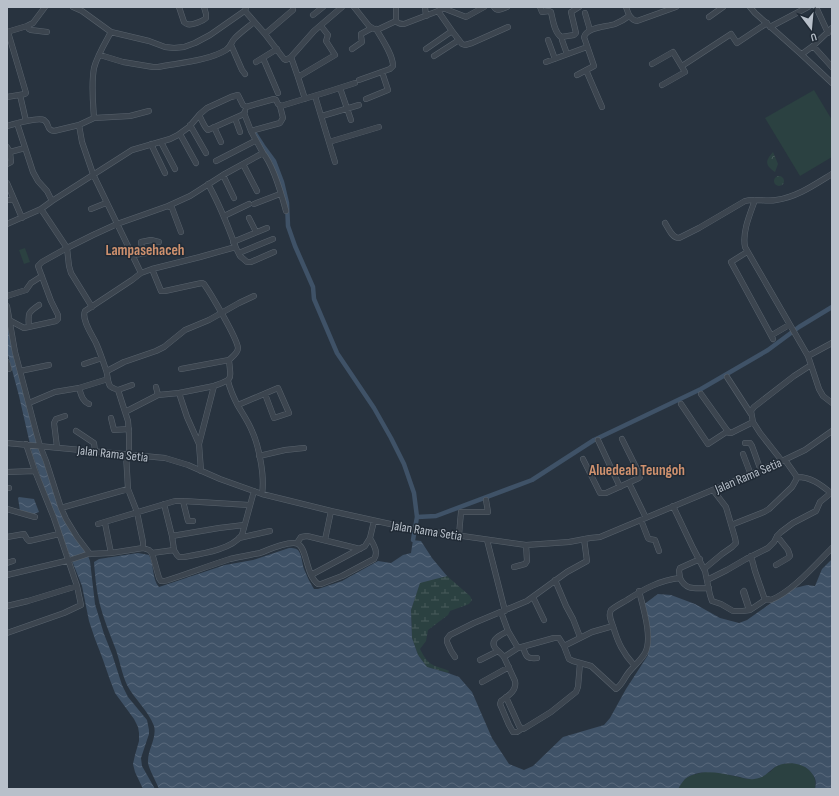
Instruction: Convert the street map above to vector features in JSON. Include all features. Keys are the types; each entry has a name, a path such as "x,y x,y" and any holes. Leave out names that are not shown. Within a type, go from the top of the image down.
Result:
{"street":[{"path":"7,97 25,94 8,32 27,26 34,22 45,7"},
{"path":"73,7 83,9 112,32 149,41 165,47 178,48 195,43 210,36 245,9 284,59 287,60 309,37 342,7"},
{"path":"179,7 184,22 188,25 202,21 206,18 204,7"},
{"path":"313,15 323,7"},
{"path":"280,106 340,88 392,68 394,65 388,51 374,29 354,7"},
{"path":"396,7 396,21"},
{"path":"425,7 426,16"},
{"path":"396,21 399,24 404,24 442,9 466,17 484,7"},
{"path":"494,7 499,10 507,7"},
{"path":"540,7 542,12 550,12 558,36 561,37 575,34 571,12 579,7"},
{"path":"626,7 629,16 633,20 637,21 676,7"},
{"path":"709,16 723,7"},
{"path":"750,7 832,83"},
{"path":"682,66 731,34 737,43 769,25 808,7"},
{"path":"816,7 828,32"},
{"path":"442,9 452,31 464,45 508,27"},
{"path":"265,34 293,10"},
{"path":"585,13 590,30"},
{"path":"578,75 594,66 584,37 585,33 590,30 618,23 629,16"},
{"path":"352,48 362,42 361,34 396,21"},
{"path":"100,55 123,62 158,67 206,58 225,50 231,45 235,38 254,22"},
{"path":"27,26 32,30 47,32"},
{"path":"298,77 335,55 326,41 328,36 321,26"},
{"path":"802,54 832,28"},
{"path":"426,49 452,31"},
{"path":"94,118 94,68 112,32"},
{"path":"434,56 459,40"},
{"path":"548,40 555,58"},
{"path":"562,40 567,54"},
{"path":"231,45 245,74"},
{"path":"813,46 832,67"},
{"path":"546,62 587,47"},
{"path":"256,62 277,50"},
{"path":"652,64 674,52 685,72 662,85"},
{"path":"290,57 305,99"},
{"path":"263,58 278,92"},
{"path":"586,70 602,107"},
{"path":"366,99 388,90 382,72"},
{"path":"340,88 351,120"},
{"path":"20,95 26,121"},
{"path":"7,224 41,209 132,150 170,139 180,134 207,108 231,96 238,95 245,106 244,113 251,131 271,169 286,211"},
{"path":"315,96 335,162"},
{"path":"245,106 274,99 280,106 283,118 280,123 251,131"},
{"path":"322,116 359,105"},
{"path":"7,126 26,121 44,120 49,129 52,131 79,125 94,118 130,116 149,111"},
{"path":"199,115 207,129 210,129 244,113"},
{"path":"235,118 240,132"},
{"path":"17,123 35,176 47,191 52,201"},
{"path":"79,125 82,142 93,174 141,273"},
{"path":"190,125 206,153"},
{"path":"214,127 221,142"},
{"path":"329,142 379,127"},
{"path":"180,134 196,163"},
{"path":"216,161 255,141"},
{"path":"161,142 175,170"},
{"path":"150,144 166,173"},
{"path":"7,164 11,162 8,150 25,148"},
{"path":"9,320 23,327 29,327 56,321 58,318 38,268 39,265 67,248 117,224 168,206 190,196 223,175 263,153"},
{"path":"243,164 257,191"},
{"path":"666,223 674,236 679,238 749,200 770,201 790,197 832,174"},
{"path":"223,175 234,198"},
{"path":"208,184 217,199 236,248 245,261 249,262 274,252"},
{"path":"8,186 22,218"},
{"path":"224,216 251,204 280,194"},
{"path":"7,200 14,200"},
{"path":"755,200 749,217 744,244 747,252 808,356 819,389 823,396 832,403"},
{"path":"91,209 106,203"},
{"path":"168,206 172,208 182,232"},
{"path":"41,209 67,248 71,273 92,307"},
{"path":"249,218 256,232"},
{"path":"234,242 267,228"},
{"path":"239,254 273,239"},
{"path":"143,253 141,242 151,240 159,242"},
{"path":"132,385 118,390 110,386 107,371 84,316 85,311 127,284 141,273 236,248"},
{"path":"133,256 161,251"},
{"path":"747,252 731,262 772,337 790,326"},
{"path":"152,269 161,291 202,283 204,284 230,329 238,348 229,360 180,369"},
{"path":"7,296 26,290 31,283 42,276"},
{"path":"107,371 124,362 156,351 185,330 209,320 254,296"},
{"path":"29,327 30,311 38,305"},
{"path":"7,306 15,352 40,446 61,508 66,519 89,554"},
{"path":"808,356 832,343"},
{"path":"84,364 102,358"},
{"path":"229,360 230,376 228,381 238,405 253,432 259,456 263,479 262,494"},
{"path":"7,362 9,369"},
{"path":"751,415 751,411 754,407 794,376 811,365"},
{"path":"20,371 49,366"},
{"path":"727,376 751,415 753,422 760,433 797,477"},
{"path":"29,403 55,392 79,388 108,379"},
{"path":"125,412 158,395 179,393 214,386 228,381"},
{"path":"156,386 158,395"},
{"path":"198,444 214,386"},
{"path":"79,388 83,400 89,404"},
{"path":"238,405 278,388 289,413 274,418 264,394"},
{"path":"118,390 129,429 127,454 128,489 137,512 141,528 143,548"},
{"path":"179,393 198,444 201,470"},
{"path":"701,394 728,433 731,433 753,422"},
{"path":"681,404 708,444 728,431"},
{"path":"57,447 54,423 56,419 65,416"},
{"path":"111,418 114,430 129,429"},
{"path":"76,431 94,443 95,451"},
{"name":"Jalan Rama Setia","path":"7,443 165,458 188,465 220,479 262,494 331,511 424,531 526,545 569,542 600,537 761,471 805,450 832,431"},
{"path":"583,458 600,492 606,493 629,483 640,476 622,439"},
{"path":"598,440 620,487"},
{"path":"745,443 750,443 752,446 761,471"},
{"path":"7,632 81,605 71,565 35,471 27,444"},
{"path":"259,456 285,450 304,448"},
{"path":"742,454 751,475"},
{"path":"7,472 35,471"},
{"path":"707,580 768,548 777,536 789,526 816,511 820,502 831,493 813,480 797,477"},
{"path":"731,524 769,509 792,488 797,477"},
{"path":"629,483 643,519 648,538 655,540 658,551"},
{"path":"61,508 128,489"},
{"path":"704,569 735,545 736,541 726,507 713,490"},
{"path":"239,538 242,535 254,491"},
{"path":"98,524 164,504 183,500 249,505"},
{"path":"183,500 188,521 193,521"},
{"path":"459,535 461,512 488,512 486,500"},
{"path":"164,504 174,550 179,557 221,549 239,538 270,531"},
{"path":"673,506 693,548 700,559 712,601 733,611 743,612 750,610 765,600 773,600 804,577 832,548"},
{"path":"7,509 35,517"},
{"path":"325,540 331,511"},
{"path":"311,575 365,546 370,538 374,521"},
{"path":"105,523 111,553"},
{"path":"172,536 244,524"},
{"path":"8,535 24,534 29,540 59,534"},
{"path":"297,543 300,537 305,536 360,549"},
{"path":"776,564 790,556 788,550 777,536"},
{"path":"7,575 89,554 111,553 143,548 152,553 159,578 161,581 166,581 232,559 289,543 297,543 302,548 311,575 316,583 321,584 342,576 376,558 376,552 370,538"},
{"path":"455,657 447,642 450,635 474,623 521,604 567,572 587,562 584,539"},
{"path":"487,540 508,631 526,656 537,658"},
{"path":"514,567 525,564 527,558 526,545"},
{"path":"152,553 174,550"},
{"path":"751,556 765,600"},
{"path":"700,559 679,570 680,578 684,585 689,588 709,588"},
{"path":"7,563 13,561"},
{"path":"634,665 622,651 617,641 609,612 639,591 664,581 680,578"},
{"path":"555,580 580,637"},
{"path":"7,606 77,586"},
{"path":"504,657 520,647 557,638 561,639 569,659 591,666 616,689 620,686 634,665 645,653 648,643 647,629 639,591"},
{"path":"533,597 544,620"},
{"path":"564,646 592,632 613,626"},
{"path":"508,631 495,638 493,641 494,646 504,657 516,685 500,704 513,732 520,730 520,727"},
{"path":"480,660 498,651"},
{"path":"520,727 523,729 526,728 551,712 576,692 578,688 580,663"},
{"path":"482,682 509,667"},
{"path":"506,697 520,727"}],"green space":[{"path":"814,90 832,120 832,157 800,176 765,118"},
{"path":"773,152 778,164 775,172 767,163 767,160"},
{"path":"777,176 781,176 783,177 783,185 777,186 774,183 774,179"},
{"path":"25,248 30,262 24,264 19,250"},
{"path":"447,576 470,596 472,600 469,604 450,611 448,615 428,630 426,641 420,649 425,658 431,664 449,671 448,673 427,667 418,655 412,638 411,610 420,582"},
{"path":"793,763 803,766 810,771 815,779 815,789 678,789 686,778 704,772 717,772 747,779 770,772 781,764"}],"water":[{"path":"7,313 36,439 43,461 61,512 87,553 90,561 95,604 122,685 128,697 147,720 149,734 141,758 142,766 155,789 143,789 135,772 133,764 139,741 138,727 115,693 89,621 82,586 55,518 32,453 7,351"},
{"path":"19,497 34,499 39,512 34,514 20,511"},
{"path":"413,540 421,541 432,558 447,576 420,583 411,610 412,638 418,655 427,667 459,677 472,692 492,738 509,764 524,770 533,766 563,737 604,725 610,718 626,689 648,655 648,628 643,605 658,594 671,595 695,604 720,618 739,623 747,620 791,589 807,585 815,586 822,569 832,559 832,789 815,789 815,778 806,767 788,763 779,765 763,776 754,779 710,772 697,773 685,779 678,789 159,789 148,763 148,757 155,730 154,726 125,681 98,596 94,562 99,559 138,553 149,555 155,580 159,587 225,565 253,560 292,548 298,550 310,582 314,589 318,589 342,581 378,561 391,563 403,555 411,553"}],"waterway":[{"path":"254,132 274,161 282,182 287,203 288,226 313,287 314,299 337,353 374,408 404,464 414,493 417,517"},
{"path":"413,540 417,517 436,516 532,480 594,440 701,389 768,350 799,327 832,307"}],"district":[{"name":"Lampasehaceh","path":"145,250"},
{"name":"Aluedeah Teungoh","path":"637,470"}]}
